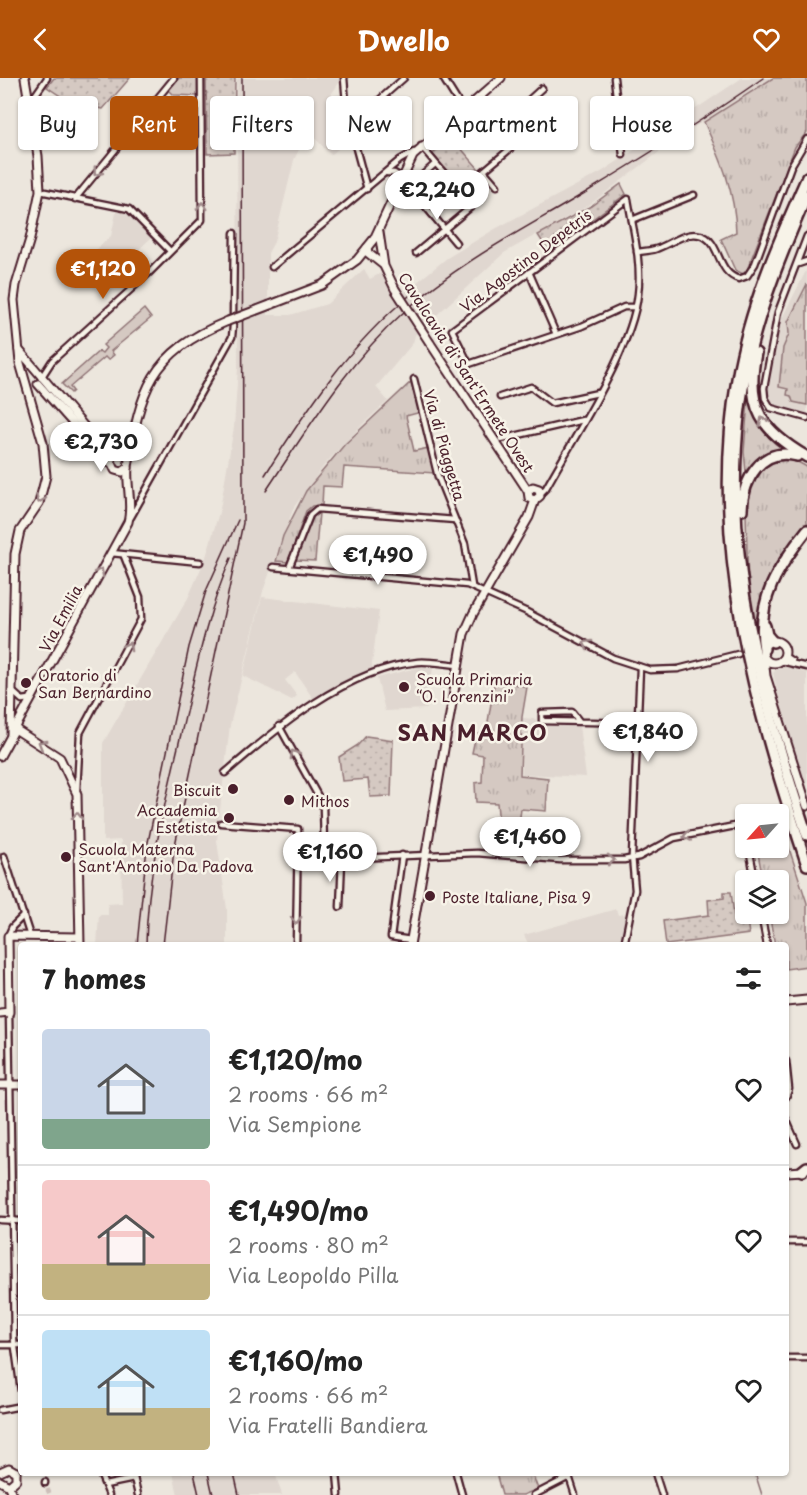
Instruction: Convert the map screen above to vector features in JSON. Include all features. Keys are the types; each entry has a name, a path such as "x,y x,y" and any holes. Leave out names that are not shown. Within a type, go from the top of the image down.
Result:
{"highway":[{"path":"807,177 759,294 737,379 730,445 729,511 744,621 761,718 807,865"},
{"path":"807,195 759,318 750,354 740,417 736,487 744,621 770,721 807,835"},
{"path":"759,318 753,370 758,409 773,435 807,460"},
{"path":"739,561 742,501 746,483 754,469 771,457 782,454 807,460"},
{"path":"764,653 761,622 767,591 780,565 807,530"},
{"path":"773,642 765,628 771,592 783,569 807,536"}],"main road":[{"path":"25,78 28,96"},
{"path":"480,96 501,78"},
{"path":"370,250 406,167 424,144"},
{"path":"0,1013 9,1012 8,936 30,936 80,942 77,794 67,769 57,755 13,732 13,579 16,547 20,531 41,500 46,476 43,443 19,350 15,289 30,239 40,191 35,150"},
{"path":"379,227 379,248 384,266"},
{"path":"19,350 35,370 40,381 118,472 128,468 131,441 144,392 157,372 189,340 322,285 370,250 379,248"},
{"path":"370,250 379,248"},
{"path":"370,250 384,266"},
{"name":"Cavalcavia di Sant'Ermete Ovest","path":"384,266 395,289 528,491 529,498 535,500"},
{"path":"25,379 28,371 35,370"},
{"path":"25,379 31,386 40,381"},
{"path":"40,381 106,452 125,454 129,459"},
{"path":"111,463 112,458 131,441"},
{"name":"Via Emilia","path":"0,756 129,520 128,468"},
{"path":"411,942 466,629 529,517 535,500 541,493 536,487 528,491"},
{"path":"764,653 773,642 784,647 782,659 772,663"},
{"path":"764,653 772,663"},
{"path":"764,653 771,688 807,806"},
{"path":"771,688 772,663"},
{"path":"789,1002 807,1000"},
{"path":"0,1085 18,1084"},
{"path":"789,1172 805,1170"},
{"path":"1,1467 18,1471 16,1480 9,1486"},
{"path":"0,1481 9,1486 12,1495"}],"street":[{"path":"35,96 47,78"},
{"path":"75,199 174,78"},
{"path":"35,370 52,361 202,219 201,78"},
{"path":"344,78 344,96"},
{"path":"384,96 405,78"},
{"path":"443,78 454,96"},
{"path":"614,78 623,155"},
{"path":"432,214 534,129 518,110 543,88"},
{"path":"637,252 656,249 687,236 699,234 710,241 729,274 739,279 747,276 755,264 791,166 807,139"},
{"path":"272,267 398,162 420,148 471,206 416,253"},
{"path":"356,150 367,189"},
{"path":"398,162 406,167"},
{"path":"409,186 435,164"},
{"path":"484,171 497,186"},
{"path":"387,173 394,173 401,177 456,243"},
{"path":"420,199 446,176"},
{"path":"40,191 129,209 170,251"},
{"path":"541,493 546,489 584,420 631,327 639,287 632,220 694,195"},
{"name":"Via Agostino Depetris","path":"556,334 469,364 452,330 628,198 632,220"},
{"name":"Via Emilia","path":"129,520 232,337 234,233"},
{"path":"807,236 778,312 764,388 765,398 771,408 807,418"},
{"path":"798,264 807,261"},
{"path":"529,272 556,334 624,307 636,307"},
{"path":"40,381 52,361"},
{"name":"Via di Piaggetta","path":"414,379 438,477 465,544 472,586"},
{"path":"501,397 531,387 552,404 598,393"},
{"path":"501,438 584,420"},
{"path":"130,493 135,498 143,497"},
{"path":"289,568 310,514 315,510 455,520"},
{"path":"111,553 200,562"},
{"path":"77,794 80,733 141,619 140,597 124,556"},
{"path":"273,567 437,580 472,586 613,658 640,668 678,669 738,654"},
{"path":"782,659 807,667"},
{"path":"225,773 279,726 343,687 389,669 418,662 459,665"},
{"path":"625,942 635,890 632,859 640,668"},
{"path":"13,692 22,700 32,697"},
{"path":"579,721 572,712 542,713 542,721 638,723"},
{"path":"279,726 323,805 325,842 320,849 302,853"},
{"path":"221,823 298,829 302,853 296,942"},
{"path":"302,853 321,858 342,859 427,854 503,854 581,861 632,859 671,840 735,829"},
{"path":"402,855 391,937 411,942"},
{"path":"4,856 30,936"},
{"path":"340,907 342,859"},
{"path":"8,936 12,927 24,915"},
{"path":"763,924 766,942"},
{"path":"9,1012 14,1345 18,1371"},
{"path":"789,1126 797,1144"},
{"path":"0,1220 18,1221"},
{"path":"789,1242 807,1242"},
{"path":"0,1345 18,1345"},
{"path":"789,1358 807,1358"},
{"path":"0,1410 18,1407"},
{"path":"101,1476 109,1495"},
{"path":"105,1485 133,1476 138,1495"},
{"path":"337,1476 339,1495"},
{"path":"457,1476 462,1495"},
{"path":"534,1495 566,1476"},
{"path":"568,1476 575,1495"},
{"path":"656,1476 662,1495"}],"shaded area":[{"path":"237,78 342,78 330,96 326,96 326,150 314,137 314,96 237,96"},
{"path":"742,78 773,78 694,127 694,110"},
{"path":"237,150 299,150 294,160 274,242 268,253 268,315 290,315 327,304 364,269 370,279 381,273 395,300 447,258 495,229 603,171 634,150 662,150 589,205 504,253 415,335 413,343 376,387 388,401 326,463 294,507 263,591 230,725 217,841 227,909 227,942 97,942 99,915 108,915 108,904 122,903 121,840 103,841 103,743 188,598 206,557 220,509 234,427 238,368"},
{"path":"326,150 337,150 331,155"},
{"path":"120,210 127,213 152,237 116,271 96,250 111,236 116,213"},
{"path":"807,269 807,413 779,408 771,400 768,392 781,320"},
{"path":"262,597 379,611 373,671 340,684 314,700 295,672 285,680 297,696 292,700 243,676"},
{"path":"780,666 807,673 807,791 773,673"},
{"name":"Scuola Primaria “O. Lorenzini”","path":"420,667 433,667 431,682 425,697 427,709 385,711 377,678"},
{"path":"522,718 536,719 536,726 579,726 586,777 522,774"},
{"path":"616,909 618,915 624,914 625,918 620,942 528,942 524,935"},
{"path":"174,1476 276,1476 282,1495 178,1495"}],"green space":[{"path":"54,78 130,78 114,96 110,96 110,101 103,109 98,108 98,96 60,96 47,87"},
{"path":"179,78 198,78 198,96 174,95 169,90"},
{"path":"206,78 235,78 235,96 210,96 210,150 234,150 234,153 207,154"},
{"path":"773,78 807,78 807,132 795,147 745,275 735,270 721,239 736,232 733,203 721,162 704,122"},
{"path":"437,150 462,150 478,168 457,185 431,155"},
{"path":"621,184 626,194 582,227 579,223 561,237 564,241 549,252 538,235 591,206"},
{"path":"807,284 807,405 793,402 791,396 787,395 788,389 779,387 783,348 789,334 788,322"},
{"path":"144,309 151,318 111,351 114,355 108,360 105,357 70,387 73,391 71,393 62,384 99,351 102,353 106,348 103,345"},
{"path":"413,380 421,412 406,416 414,451 429,448 435,473 344,467 342,487 323,486 322,505 312,506 306,511 288,562 276,561 283,536 306,491 345,444"},
{"path":"749,387 763,430 783,449 771,453 746,472 744,452"},
{"path":"781,458 796,461 807,467 807,526 771,574 764,590 758,615 758,648 748,590 746,514 750,485 756,473"},
{"path":"319,513 315,561 296,560 312,517"},
{"path":"495,679 527,687 522,717 520,775 548,778 546,811 521,809 519,824 499,824 497,803 476,802 475,783 482,782 483,755 472,753 476,734 486,734"},
{"path":"366,736 393,740 391,796 370,797 368,779 342,781 339,757 358,745"},
{"path":"789,848 807,903 807,966 789,969 789,942 774,942 771,924 789,924 789,870 761,870 759,858 789,858"},
{"path":"724,892 731,892 735,924 748,924 749,934 689,942 666,942 663,921 709,915 708,900 724,898"},
{"path":"497,1476 533,1476 538,1489 523,1495 502,1495"}],"waterway":[{"path":"756,1476 762,1495"}],"tunnel":[{"path":"45,1483 50,1495"}],"railway":[{"path":"163,942 174,850 243,523 242,78"},
{"path":"266,491 347,374 384,331 426,293 469,262 651,152 763,78"},
{"path":"265,475 296,426 348,357 387,315 409,296"},
{"path":"137,942 147,847 189,647 206,591 238,520"},
{"path":"146,942 153,865 163,812 202,645 222,579 231,558"},
{"path":"195,1476 199,1495"},
{"path":"209,1476 213,1495"},
{"path":"235,1476 239,1495"}],"place":[{"name":"Oratorio di San Bernardino","path":"26,683"},
{"name":"Scuola Primaria “O. Lorenzini”","path":"404,687"},
{"name":"Biscuit","path":"233,789"},
{"name":"Mithos","path":"289,800"},
{"name":"Accademia Estetista","path":"229,818"},
{"name":"Scuola Materna Sant'Antonio Da Padova","path":"66,857"},
{"name":"Poste Italiane, Pisa 9","path":"430,896"}],"district":[{"name":"SAN MARCO","path":"473,732"}]}
